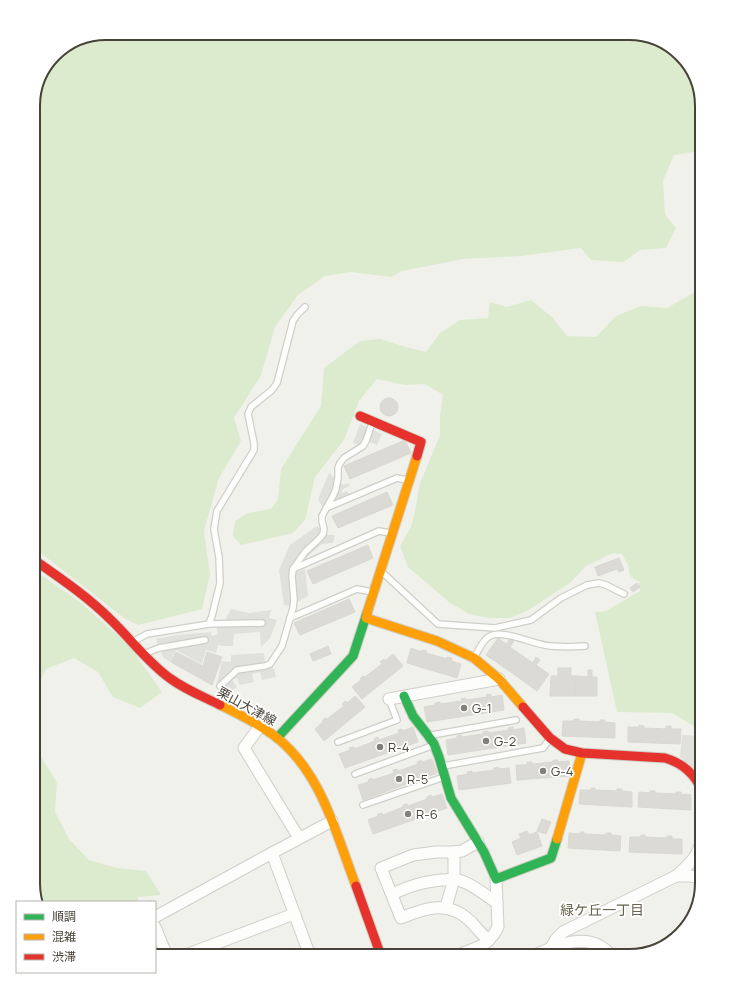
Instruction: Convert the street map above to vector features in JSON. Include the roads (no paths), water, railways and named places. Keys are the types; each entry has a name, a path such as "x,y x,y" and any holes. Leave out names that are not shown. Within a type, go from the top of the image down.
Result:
{"street":[{"path":"277,738 353,656 421,442 360,416"},
{"name":"栗山大津線","path":"40,564 82,594 111,620 143,654 167,676 260,726 277,738 293,753 305,769 320,794 332,821 378,949"},
{"path":"366,618 437,641 474,658 499,679 550,738 565,749 582,753 665,758 676,762 690,772 695,778"},
{"path":"389,699 499,679"},
{"path":"404,696 415,718 430,736 442,766 451,798 484,852 496,879 498,927 489,940 473,949"},
{"path":"260,726 244,748 299,838"},
{"path":"496,879 551,858 582,753"},
{"path":"156,916 272,852 332,821"},
{"path":"478,842 462,851 436,852 413,856 381,868 401,918 435,907 446,907 457,911 467,918 475,925 482,936 489,940"},
{"path":"272,852 307,949"},
{"path":"446,907 454,879 454,852"},
{"path":"551,948 556,939 563,932 676,876 690,864 695,857"},
{"path":"676,876 695,877"},
{"path":"392,894 411,886 428,882 454,879 476,889 497,903"},
{"path":"202,949 294,914"},
{"path":"156,929 164,949"},
{"path":"551,948 575,941 584,941 601,946 604,949"}],"lane":[{"path":"209,624 220,583 219,557 214,529 217,511 254,450 248,414 251,407 272,390 277,383 293,321 305,307"},
{"path":"220,686 237,670 270,664 282,646 293,608 293,569 304,552 323,534 324,529 322,516 334,496 340,463 344,458 363,446 373,421"},
{"path":"326,508 397,478 409,481"},
{"path":"293,569 379,531 392,533"},
{"path":"381,571 438,624 495,628 531,620 561,598 587,585 598,583 606,585 624,594"},
{"path":"290,618 357,589 374,593"},
{"path":"132,642 147,634 209,624 262,623"},
{"path":"474,658 484,641 490,636 501,634 549,646 585,646"},
{"path":"143,654 159,648 205,640"},
{"path":"338,742 397,720 389,699"},
{"path":"430,736 516,720"},
{"path":"442,766 543,748 550,738"},
{"path":"355,774 434,745"},
{"path":"363,805 444,777"}],"place":[{"name":"G-1","path":"464,708"},
{"name":"G-2","path":"486,741"},
{"name":"R-4","path":"380,747"},
{"name":"G-4","path":"543,771"},
{"name":"R-5","path":"399,779"},
{"name":"R-6","path":"408,814"}],"district":[{"name":"緑ケ丘一丁目","path":"602,909"}]}
